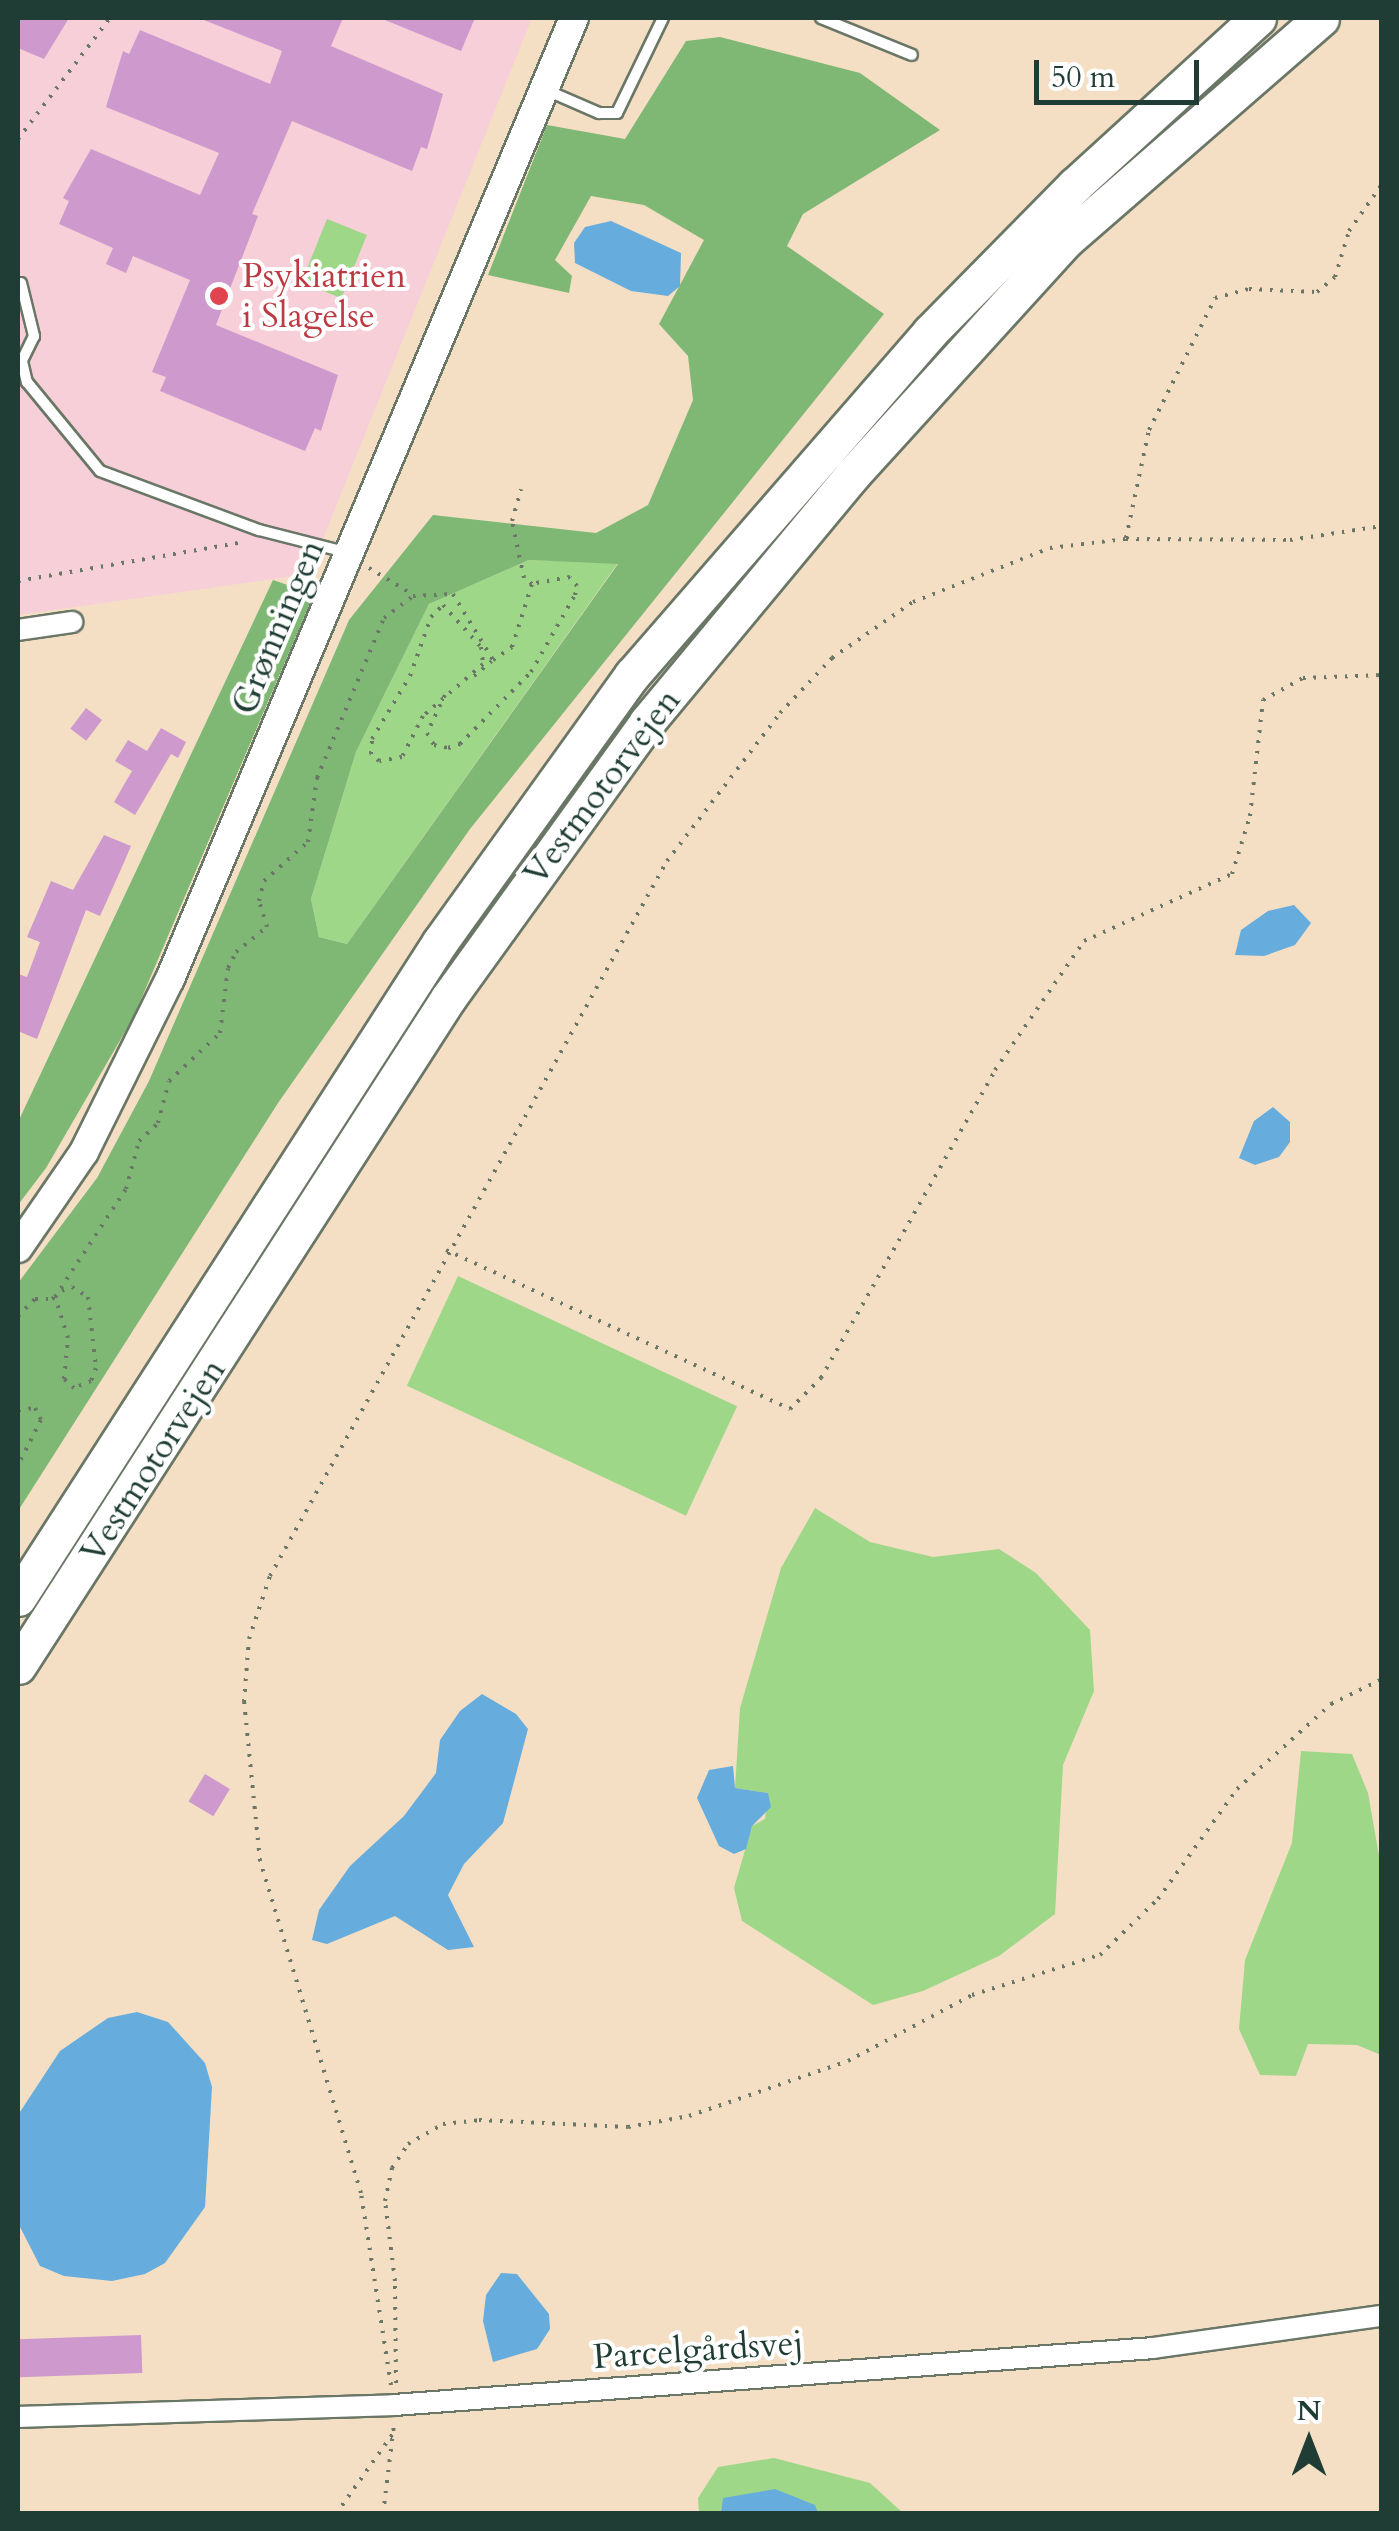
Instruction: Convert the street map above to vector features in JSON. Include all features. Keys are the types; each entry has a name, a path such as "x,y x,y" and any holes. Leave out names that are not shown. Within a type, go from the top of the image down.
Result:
{"highway":[{"path":"930,332 937,298 1226,18"},
{"name":"Vestmotorvejen","path":"18,1598 440,942 620,690 930,332 1075,185 1258,18"},
{"name":"Vestmotorvejen","path":"18,1666 449,996 647,722 852,476 1066,240 1321,18"}],"main road":[{"name":"Grønningen","path":"18,1248 84,1152 135,1056 358,560 574,18"}],"street":[{"path":"18,630 72,622"},
{"name":"Parcelgårdsvej","path":"18,2418 394,2405 1153,2348 1382,2316"}],"lane":[{"path":"545,90 599,113 617,112 662,18"},
{"path":"821,18 912,55"},
{"path":"20,283 34,336 22,361 26,382 100,472 266,532 358,560"}],"path":[{"path":"18,140 110,18"},
{"path":"1126,539 1148,430 1215,298 1249,289 1318,292 1335,277 1349,231 1382,184"},
{"path":"445,696 427,733 434,745 448,748 460,744 531,672 562,625 577,586 570,577 532,584 524,578 512,521 521,489"},
{"path":"394,2405 362,2193 260,1862 244,1702 249,1639 270,1576 370,1405 446,1250 667,861 780,713 832,658 913,602 1050,548 1126,539 1290,540 1382,526"},
{"path":"18,581 260,541 266,532"},
{"path":"358,560 413,596"},
{"path":"493,660 450,607 436,608 410,676 372,739 374,758 402,757 415,727 445,696 512,648 532,584"},
{"path":"55,1297 126,1188 138,1141 158,1124 168,1082 220,1033 228,968 236,952 268,926 260,890 270,871 308,842 317,778 368,646 384,618 413,596 454,594 471,614 484,660 474,676"},
{"path":"446,1250 790,1409 821,1378 995,1070 1084,941 1232,874 1250,816 1263,700 1303,678 1382,675"},
{"path":"18,1316 35,1300 76,1288 90,1302 96,1368 84,1388 68,1386 62,1374 68,1338 55,1297"},
{"path":"18,1410 35,1408 41,1428 18,1465"},
{"path":"383,2514 395,2432 395,2281 385,2200 392,2168 408,2144 461,2122 628,2127 688,2116 848,2061 972,1995 1100,1955 1158,1899 1237,1789 1332,1704 1382,1679"},
{"path":"336,2514 395,2432"}],"shaded area":[{"name":"Psykiatrien i Slagelse","path":"18,18 532,18 309,574 18,615"}],"green space":[{"path":"720,37 860,73 940,130 803,214 787,246 884,314 470,829 278,1103 18,1511 18,1283 97,1178 149,1081 349,620 433,515 596,533 648,505 693,400 688,356 659,324 704,240 644,205 591,196 555,260 572,276 569,293 488,275 547,125 625,139 686,41","holes":["529,560 618,564 347,944 319,937 311,899 356,752 429,604"]},
{"path":"327,219 367,235 341,298 302,282"},
{"path":"529,560 618,563 347,944 319,937 311,899 356,752 429,604"},
{"path":"273,580 314,594 133,1018 46,1168 18,1205 18,1122"},
{"path":"458,1276 737,1406 686,1516 407,1386"},
{"path":"815,1508 870,1542 933,1557 999,1549 1036,1573 1090,1630 1094,1691 1063,1765 1055,1914 999,1956 923,1991 873,2005 742,1921 734,1888 752,1826 765,1819 768,1793 735,1788 740,1708 781,1568"},
{"path":"1301,1751 1352,1754 1368,1793 1381,1867 1381,2055 1357,2045 1308,2044 1296,2076 1260,2075 1239,2029 1245,1960 1292,1843"},
{"path":"774,2458 870,2483 903,2513 699,2513 698,2498 718,2467"}],"water":[{"path":"611,221 681,253 680,286 668,296 631,291 575,263 574,243 585,227"},
{"path":"1294,905 1311,923 1295,945 1264,956 1235,955 1241,930 1268,911"},
{"path":"1273,1107 1290,1122 1290,1142 1279,1157 1255,1165 1239,1158 1254,1121"},
{"path":"482,1694 516,1714 528,1729 503,1823 464,1864 448,1895 474,1947 448,1950 395,1916 327,1944 312,1940 319,1910 350,1866 404,1816 436,1773 440,1740 460,1711"},
{"path":"733,1766 735,1788 768,1793 771,1807 752,1826 746,1849 734,1854 719,1846 697,1798 709,1770"},
{"path":"137,2012 168,2022 205,2063 212,2087 205,2207 165,2263 145,2274 112,2281 64,2276 40,2266 19,2225 18,2115 60,2051 108,2018"},
{"path":"501,2273 517,2274 549,2314 550,2329 537,2349 493,2362 483,2321 486,2295"},
{"path":"775,2489 815,2505 818,2513 721,2513 723,2498"}],"building":[{"path":"18,18 69,18 44,59 18,48"},
{"path":"199,18 343,18 331,46 443,94 427,149 421,147 412,171 292,121 252,214 258,216 216,325 338,375 321,431 315,428 305,451 160,391 166,377 152,372 190,280 133,256 126,273 106,264 113,248 59,224 69,201 63,198 91,149 200,195 219,153 106,107 123,51 129,54 140,30 270,84 282,51"},
{"path":"380,18 475,18 461,51"},
{"path":"86,708 102,720 86,741 70,729"},
{"path":"161,728 186,742 178,758 171,754 135,815 114,802 132,771 115,761 128,740 147,751"},
{"path":"104,835 131,846 100,916 86,910 37,1039 18,1031 18,974 27,977 40,942 27,937 51,881 73,890"},
{"path":"205,1774 230,1789 213,1816 189,1801"},
{"path":"141,2335 142,2373 19,2377 18,2339"}],"place":[{"name":"Psykiatrien i Slagelse","path":"219,296"}]}
